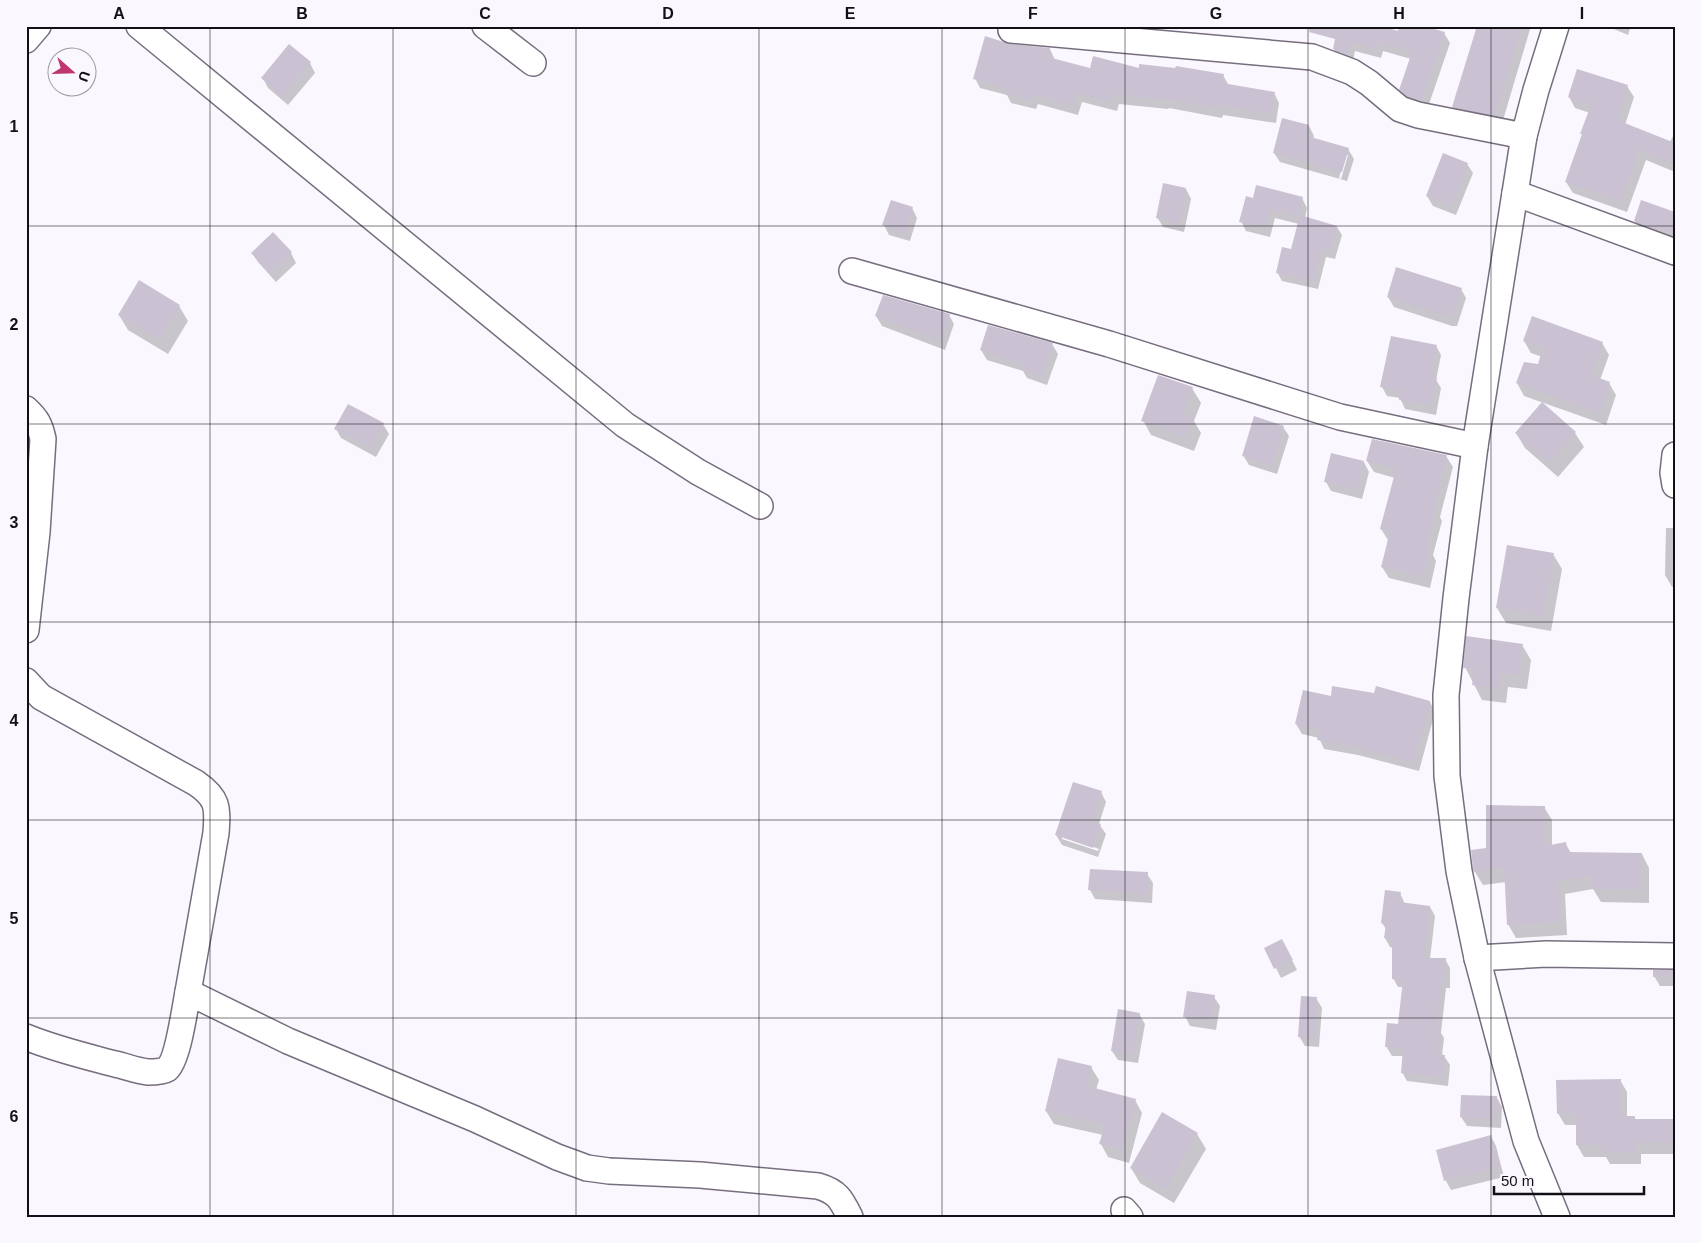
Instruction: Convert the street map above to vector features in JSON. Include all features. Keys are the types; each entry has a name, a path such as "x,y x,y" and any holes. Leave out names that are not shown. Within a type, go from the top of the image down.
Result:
{"street":[{"path":"26,40 38,26"},
{"path":"139,26 625,425 698,472 760,506"},
{"path":"485,26 533,63"},
{"path":"1556,26 1524,136 1475,446 1446,695 1448,785 1459,871 1477,958 1526,1141 1557,1217"},
{"path":"1011,30 1312,57 1352,72 1400,109 1418,115 1524,136"},
{"path":"1515,193 1675,252"},
{"path":"852,271 1109,344 1340,417 1475,446"},
{"path":"26,409 34,416 40,426 43,439 37,532 26,630"},
{"path":"1675,455 1673,473 1675,485"},
{"path":"26,681 40,697 209,792 216,804 218,814 180,1036 168,1068 161,1072 148,1072 44,1045 26,1037"},
{"path":"1477,958 1546,954 1675,956"},
{"path":"188,992 288,1041 586,1168 609,1172 700,1175 818,1186 837,1194 850,1217"}],"building":[{"path":"1310,26 1382,26 1398,31 1399,26 1423,26 1445,32 1421,101 1407,96 1399,90 1412,52 1378,42 1376,49 1350,42 1347,53 1333,49 1335,39 1309,32"},
{"path":"1477,26 1522,26 1494,116 1452,107"},
{"path":"985,36 1010,44 1050,48 1048,57 1090,68 1093,56 1139,68 1139,64 1175,68 1176,66 1224,74 1222,83 1275,92 1271,114 1218,105 1217,108 1164,99 1114,95 1112,102 1077,93 1073,106 1033,95 1031,100 1004,94 1006,88 973,79"},
{"path":"289,44 311,62 282,96 261,78"},
{"path":"1577,69 1628,85 1617,120 1675,143 1675,165 1639,149 1621,202 1565,182 1591,105 1568,97"},
{"path":"1282,118 1309,125 1307,136 1349,148 1342,172 1273,153"},
{"path":"1443,153 1468,163 1451,206 1426,196"},
{"path":"1163,183 1186,188 1179,223 1156,218"},
{"path":"1256,185 1303,197 1298,216 1270,209 1265,228 1239,222 1246,196 1253,198"},
{"path":"891,200 913,207 904,233 882,225"},
{"path":"1641,200 1675,212 1675,233 1658,227 1657,230 1634,221"},
{"path":"1300,215 1337,226 1330,251 1321,249 1313,281 1276,273 1282,247 1291,249"},
{"path":"273,232 292,252 270,273 251,253"},
{"path":"1396,267 1462,288 1452,316 1446,316 1387,297"},
{"path":"139,280 180,305 159,340 118,315"},
{"path":"883,295 950,314 940,341 875,316"},
{"path":"1532,316 1603,342 1591,375 1610,382 1599,414 1516,383 1524,362 1538,364 1543,348 1523,341"},
{"path":"988,325 1053,343 1042,376 1020,369 1022,364 980,350"},
{"path":"1391,336 1437,345 1430,376 1437,378 1431,406 1399,400 1400,391 1380,387"},
{"path":"1158,375 1193,387 1183,413 1193,417 1185,437 1141,421"},
{"path":"1542,402 1576,432 1549,463 1515,433"},
{"path":"348,404 384,423 371,448 334,429"},
{"path":"1254,416 1284,426 1272,465 1242,456"},
{"path":"1372,439 1447,455 1433,508 1436,508 1426,548 1430,549 1423,577 1381,567 1390,532 1380,529 1396,469 1366,461"},
{"path":"1331,453 1364,461 1357,490 1324,482"},
{"path":"1507,545 1554,553 1543,616 1496,608"},
{"path":"1466,636 1523,644 1519,675 1500,673 1498,689 1472,685 1475,669 1463,668"},
{"path":"1332,686 1374,693 1376,686 1430,701 1414,762 1351,746 1317,740 1319,730 1295,724 1303,690 1331,696"},
{"path":"1073,782 1102,791 1092,821 1101,824 1093,848 1055,835"},
{"path":"1486,805 1545,806 1545,846 1566,842 1568,852 1642,853 1642,890 1592,889 1592,875 1558,881 1560,922 1507,925 1504,867 1474,872 1473,869 1471,850 1486,848"},
{"path":"1090,869 1148,872 1147,894 1088,890"},
{"path":"1385,890 1401,892 1399,902 1430,906 1424,958 1446,958 1446,979 1441,979 1436,1027 1439,1027 1437,1054 1445,1055 1443,1077 1401,1073 1403,1048 1385,1047 1387,1023 1398,1024 1403,979 1392,979 1392,939 1384,938 1386,924 1381,923"},
{"path":"1282,939 1293,960 1274,969 1264,948"},
{"path":"1653,970 1675,970 1675,977 1653,977"},
{"path":"1187,991 1215,995 1211,1021 1183,1017"},
{"path":"1301,996 1317,997 1314,1038 1298,1037"},
{"path":"1118,1009 1140,1013 1133,1054 1111,1051"},
{"path":"1058,1058 1092,1066 1087,1086 1136,1099 1122,1150 1099,1144 1105,1125 1045,1111"},
{"path":"1621,1079 1621,1116 1635,1116 1635,1119 1675,1119 1675,1142 1635,1142 1635,1152 1602,1153 1602,1145 1576,1145 1576,1114 1557,1114 1556,1080"},
{"path":"1461,1095 1497,1096 1496,1119 1460,1117"},
{"path":"1162,1112 1198,1133 1165,1189 1130,1168"},
{"path":"1491,1135 1499,1167 1444,1181 1436,1150"}]}
